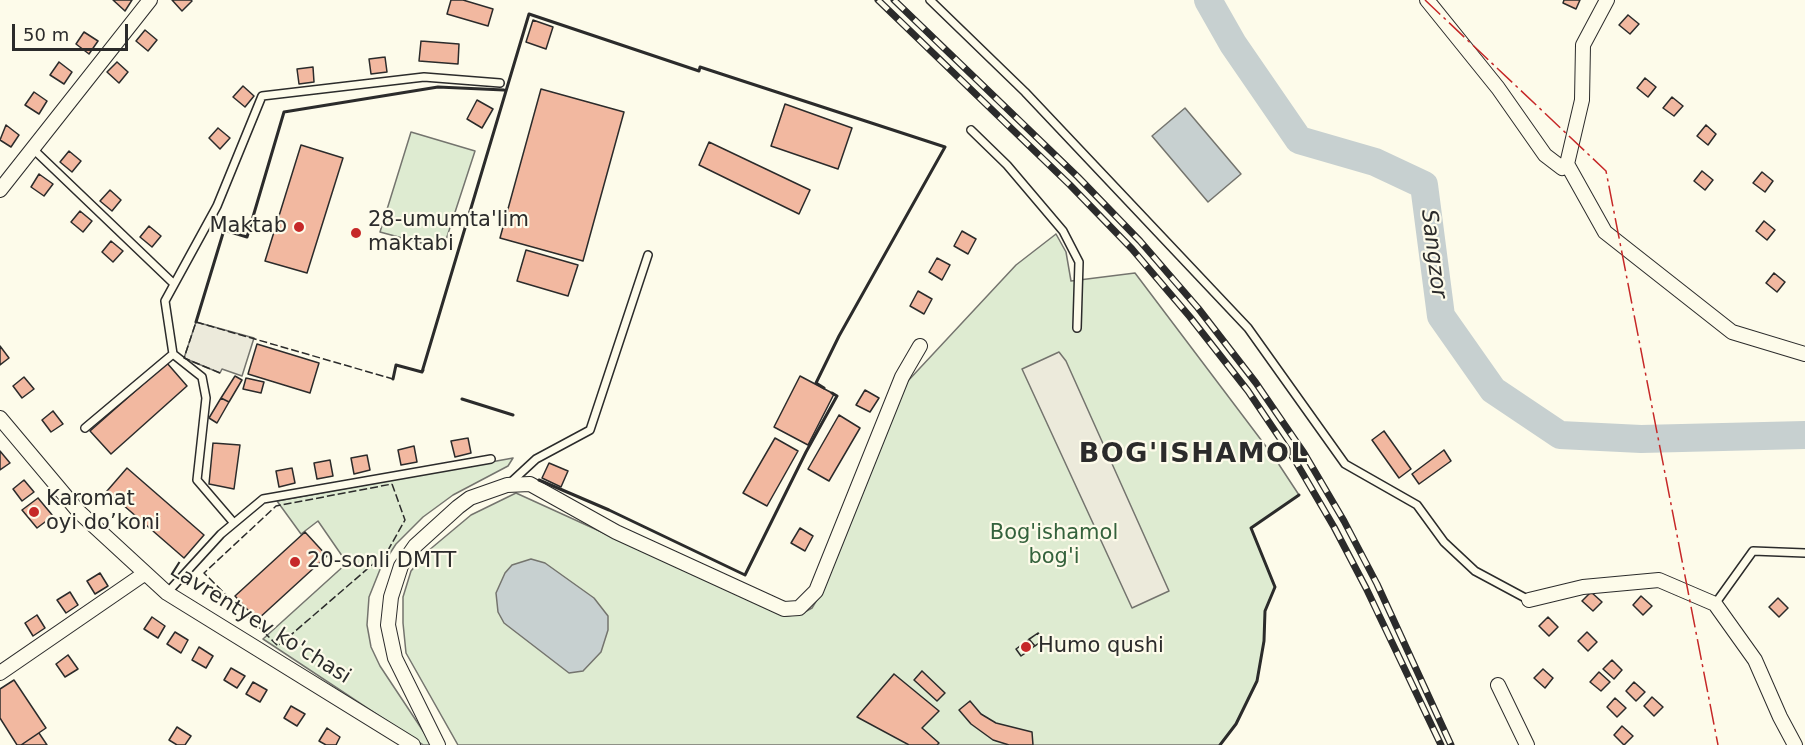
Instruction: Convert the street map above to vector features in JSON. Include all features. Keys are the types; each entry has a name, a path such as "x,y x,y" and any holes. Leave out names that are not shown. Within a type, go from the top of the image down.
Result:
{"street":[{"path":"0,190 150,0"},
{"path":"1427,0 1498,88 1545,155 1562,168 1567,164 1582,100 1583,45 1607,0"},
{"path":"1567,164 1605,232 1732,332 1805,354"},
{"path":"438,745 395,658 388,625 392,597 401,566 415,546 471,498 507,485 530,484 616,532 784,609 799,608 816,591 902,377 920,346"},
{"name":"Lavrentyev ko'chasi","path":"0,418 79,512 167,593 413,745"},
{"path":"0,672 144,574"},
{"path":"1529,600 1583,587 1659,580 1715,604 1755,660 1795,745"},
{"path":"1498,685 1527,745"}],"lane":[{"path":"930,0 1025,92 1248,328 1345,464 1417,505 1444,542 1475,571 1529,600"},
{"path":"233,522 197,480 206,398 202,377 172,354 165,301 217,206 262,96 424,77 500,83"},
{"path":"971,130 1007,165 1063,231 1079,262 1077,328"},
{"path":"32,148 173,283"},
{"path":"507,485 536,459 590,430 648,255"},
{"path":"85,428 172,354"},
{"path":"167,593 233,522 263,499 490,459"},
{"path":"1715,604 1753,551 1805,553"}],"green space":[{"path":"411,132 475,151 443,249 380,232"},
{"name":"Bog'ishamol bog'i","path":"1056,234 1066,252 1071,281 1135,273 1274,457 1299,495 1251,528 1275,587 1265,611 1264,641 1257,681 1236,724 1220,745 458,745 406,653 403,597 411,571 428,551 471,515 516,493 786,616 801,614 812,608 821,593 906,383 1016,265"},
{"path":"513,458 508,466 453,495 423,517 396,544 381,567 369,597 367,625 371,647 380,666 431,743 429,745 423,745 263,639 347,563 318,521 301,534 277,501"}],"shaded area":[{"path":"1185,108 1241,174 1208,202 1152,136"},
{"path":"196,322 254,338 242,376 222,369 220,373 184,358"},
{"path":"1059,352 1066,361 1169,591 1132,608 1022,369"},
{"path":"531,559 545,563 594,598 608,616 608,630 601,652 583,671 569,673 504,623 498,612 496,593 505,573 512,565"}],"building":[{"path":"113,0 132,0 125,11"},
{"path":"172,0 191,0 192,1 182,11"},
{"path":"451,0 463,0 493,9 488,26 447,14"},
{"path":"1564,0 1580,0 1576,9 1563,3"},
{"path":"1628,15 1639,24 1630,34 1619,25"},
{"path":"533,20 553,27 546,49 526,42"},
{"path":"145,30 157,40 148,51 136,41"},
{"path":"84,32 98,41 89,54 76,44"},
{"path":"421,41 459,44 458,64 419,61"},
{"path":"385,57 387,72 371,74 369,59"},
{"path":"59,62 72,72 64,84 50,75"},
{"path":"117,62 128,72 119,83 107,72"},
{"path":"313,67 314,82 299,84 297,69"},
{"path":"1645,78 1656,87 1648,97 1637,88"},
{"path":"243,86 254,96 245,107 233,97"},
{"path":"541,89 624,112 583,261 500,238"},
{"path":"34,92 47,101 39,114 25,105"},
{"path":"1672,97 1683,106 1674,116 1663,108"},
{"path":"477,100 493,109 482,128 467,119"},
{"path":"785,104 852,128 838,169 771,146"},
{"path":"6,125 19,135 11,147 0,140"},
{"path":"1706,125 1716,134 1708,145 1697,136"},
{"path":"218,128 230,138 220,149 209,138"},
{"path":"709,142 810,190 799,214 699,165"},
{"name":"Maktab","path":"301,145 343,158 307,273 265,261"},
{"path":"69,151 81,161 72,172 60,162"},
{"path":"1702,171 1713,180 1705,190 1694,181"},
{"path":"1762,172 1773,181 1765,192 1753,183"},
{"path":"39,174 53,184 44,196 31,187"},
{"path":"110,190 121,200 112,211 100,201"},
{"path":"80,211 92,221 83,232 71,222"},
{"path":"1764,221 1775,230 1767,240 1756,231"},
{"path":"149,226 161,236 152,247 140,237"},
{"path":"962,231 976,239 968,254 954,246"},
{"path":"111,241 123,251 113,262 102,252"},
{"path":"526,250 578,265 568,296 517,281"},
{"path":"937,258 950,265 942,280 929,272"},
{"path":"1774,273 1785,282 1777,292 1766,283"},
{"path":"918,291 932,299 924,314 910,306"},
{"path":"257,344 319,363 310,393 248,374"},
{"path":"0,346 9,358 0,365"},
{"path":"167,363 187,386 111,454 90,431"},
{"path":"235,376 242,380 229,402 221,398"},
{"path":"800,376 834,394 808,445 774,427"},
{"path":"24,377 34,389 22,398 13,386"},
{"path":"246,378 264,382 261,393 243,389"},
{"path":"865,390 879,398 870,412 856,405"},
{"path":"221,398 229,402 217,423 209,418"},
{"path":"53,411 63,424 51,432 42,420"},
{"path":"839,415 860,428 829,481 808,469"},
{"path":"1384,431 1411,469 1399,478 1372,440"},
{"path":"468,438 471,453 455,457 451,441"},
{"path":"775,438 798,451 767,506 743,493"},
{"path":"213,443 240,445 234,489 209,484"},
{"path":"414,446 417,462 401,465 398,450"},
{"path":"1444,450 1451,461 1419,484 1412,474"},
{"path":"0,451 10,463 0,470"},
{"path":"367,455 370,470 354,474 351,458"},
{"path":"330,460 333,476 317,479 314,463"},
{"path":"549,463 568,471 561,487 542,478"},
{"path":"127,468 204,535 184,558 107,491"},
{"path":"292,468 295,483 279,487 276,471"},
{"path":"24,480 34,492 22,501 13,489"},
{"path":"38,498 53,516 37,528 22,510"},
{"path":"800,528 813,536 805,551 791,543"},
{"path":"305,532 327,556 257,620 235,596"},
{"path":"100,573 108,586 95,594 87,581"},
{"path":"70,592 78,605 66,613 57,600"},
{"path":"1591,592 1602,602 1593,611 1582,601"},
{"path":"1641,596 1652,606 1643,615 1633,605"},
{"path":"1778,598 1788,608 1779,617 1769,607"},
{"path":"37,615 45,628 33,636 25,623"},
{"path":"152,617 165,626 158,638 144,629"},
{"path":"1548,617 1558,627 1549,636 1539,626"},
{"path":"175,632 188,640 181,653 167,644"},
{"path":"1587,632 1597,642 1588,651 1578,641"},
{"path":"1038,633 1043,640 1035,646 1029,639"},
{"path":"1038,633 1043,640 1021,656 1016,649"},
{"path":"1024,643 1030,650 1021,656 1016,649"},
{"path":"199,647 213,656 206,668 192,660"},
{"path":"68,655 78,669 65,677 56,664"},
{"path":"1612,660 1622,670 1614,679 1603,669"},
{"path":"231,668 245,676 237,688 224,680"},
{"path":"1543,669 1553,678 1545,688 1534,678"},
{"path":"922,671 945,693 937,701 914,680"},
{"path":"1599,672 1610,682 1601,691 1590,682"},
{"path":"894,674 939,711 922,728 939,743 937,745 909,745 857,717"},
{"path":"14,680 46,728 21,745 17,745 0,718 0,689"},
{"path":"253,682 267,690 260,702 246,694"},
{"path":"1634,682 1645,692 1636,701 1626,691"},
{"path":"1652,697 1663,707 1654,716 1644,706"},
{"path":"1615,698 1626,708 1617,717 1607,707"},
{"path":"970,701 981,714 996,723 1032,732 1033,745 1009,745 993,740 971,724 959,710"},
{"path":"291,706 305,714 297,726 284,718"},
{"path":"1622,726 1633,736 1624,745 1614,735"},
{"path":"177,727 191,736 185,745 177,745 169,740"},
{"path":"327,728 340,737 336,745 326,745 319,741"},
{"path":"39,733 47,745 21,745"}],"waterway":[{"name":"Sangzor","path":"1208,0 1233,44 1299,140 1375,162 1424,185 1441,316 1493,390 1560,435 1641,439 1805,435"}],"railway":[{"path":"878,0 1070,185 1132,249 1190,317 1248,391 1296,462 1334,527 1366,588 1441,745"},
{"path":"894,0 1078,177 1140,241 1198,308 1256,383 1304,453 1344,521 1377,584 1451,745"}],"fence":[{"path":"220,373 184,358 196,322 393,379"},
{"path":"392,484 405,520 387,552 278,646 204,573 276,506 392,484"}],"wall":[{"path":"422,372 529,14 699,71 700,67 945,147 839,336 816,383 824,388"},
{"path":"196,322 224,230 247,237 284,112 438,87 504,90"},
{"path":"393,379 396,365 422,372 423,370"},
{"path":"539,480 609,510 745,575 806,452 837,396 832,393"},
{"path":"462,399 513,415"},
{"path":"1220,745 1236,724 1257,681 1264,641 1265,611 1275,587 1251,528 1299,495"}],"power":[{"path":"1425,0 1606,171 1718,745"}],"place":[{"name":"Maktab","path":"299,227"},
{"name":"28-umumta'lim maktabi","path":"356,233"},
{"name":"Karomat oyi do’koni","path":"34,512"},
{"name":"20-sonli DMTT","path":"295,562"},
{"name":"Humo qushi","path":"1026,647"}],"district":[{"name":"BOG'ISHAMOL","path":"1194,455"}]}
